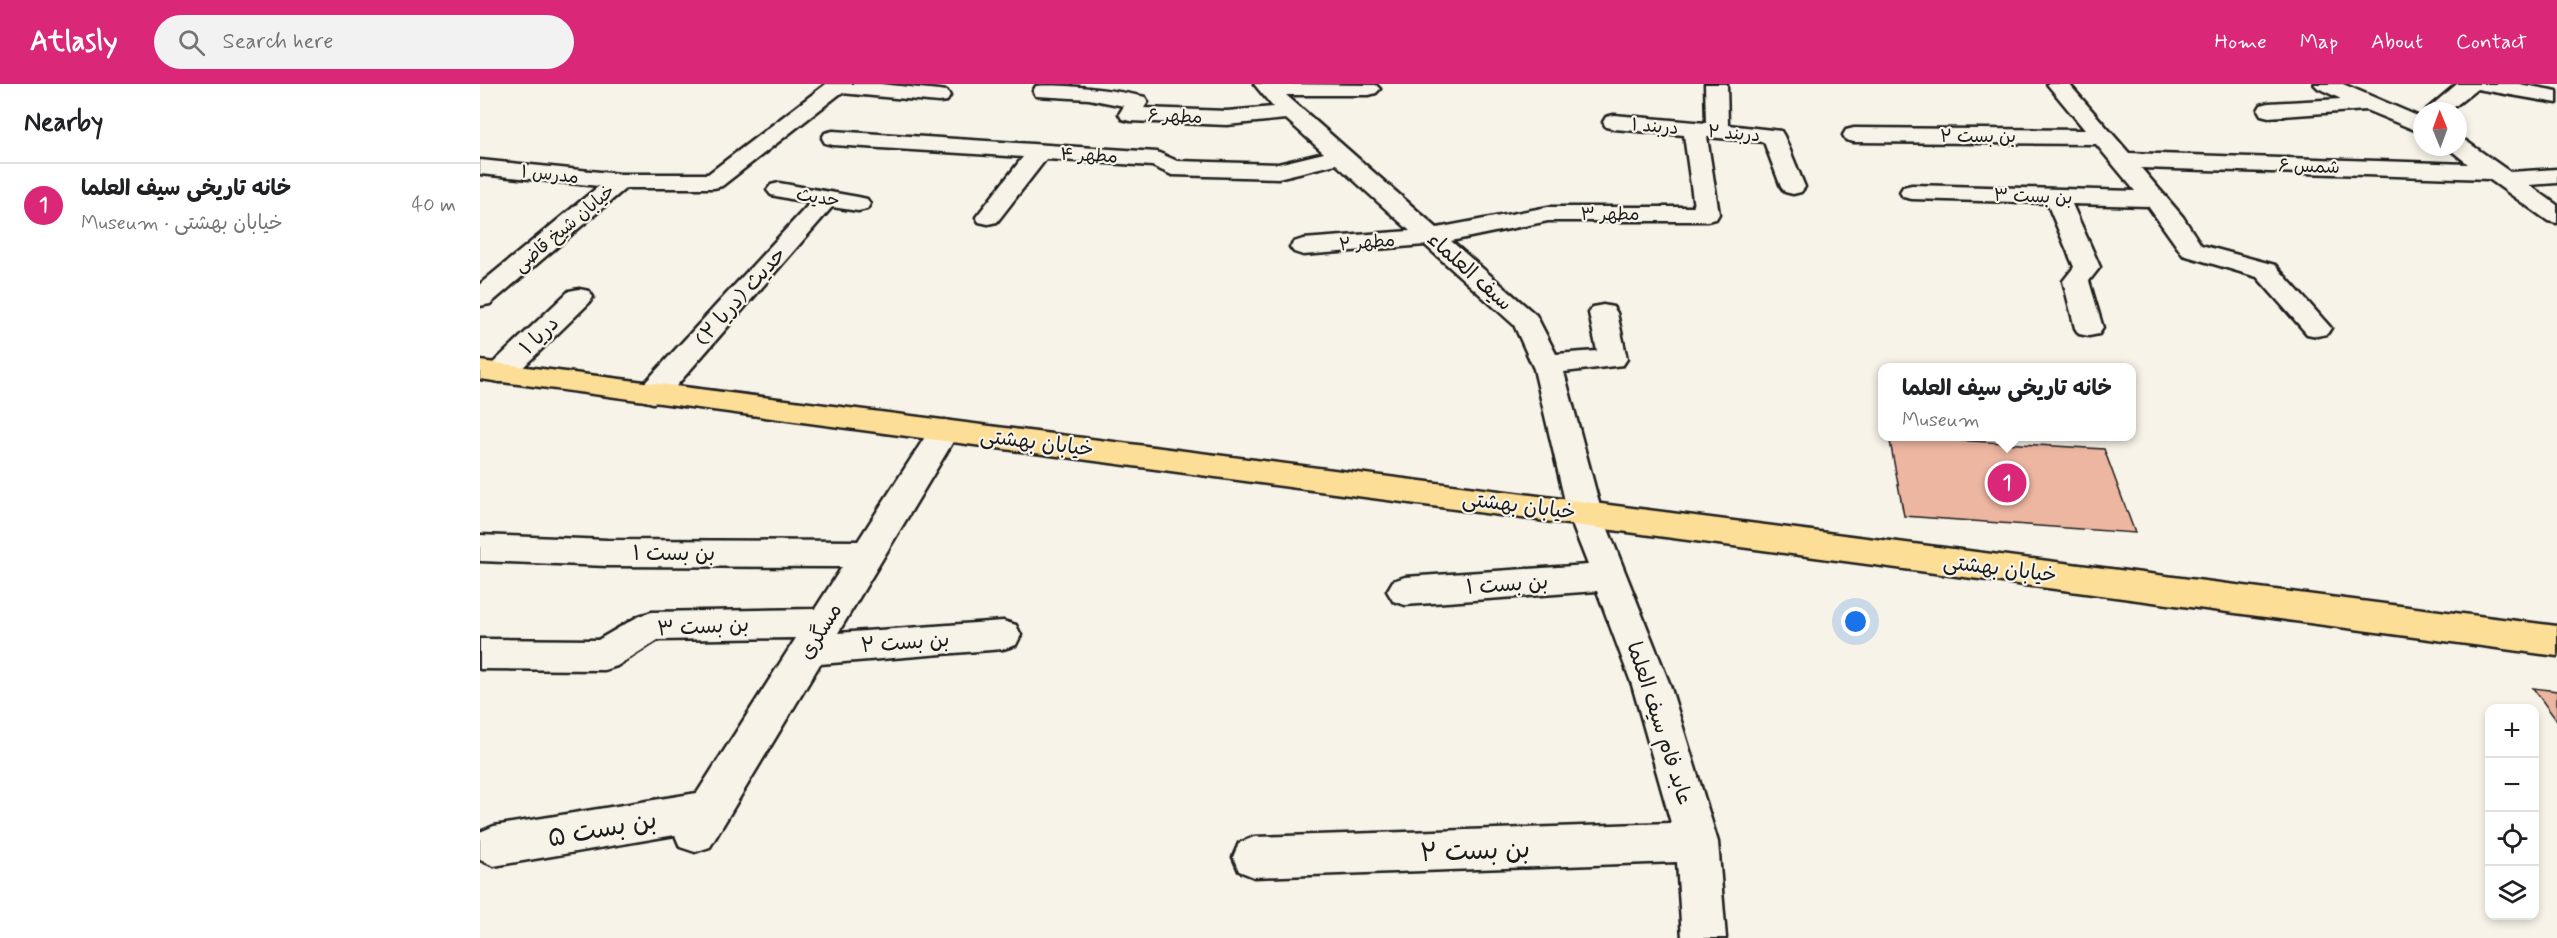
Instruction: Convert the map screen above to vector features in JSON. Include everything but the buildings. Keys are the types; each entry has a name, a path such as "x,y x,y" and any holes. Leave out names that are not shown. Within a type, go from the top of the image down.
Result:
{"main road":[{"name":"خیابان بهشتی","path":"490,371 2557,641"}],"street":[{"path":"1706,131 1716,84"},
{"path":"2058,84 2174,222 2192,250 2266,271 2317,328"},
{"path":"2325,84 2370,103 2413,117"},
{"path":"2448,102 2470,84"},
{"path":"2483,84 2557,97"},
{"path":"837,85 939,96"},
{"name":"خیابان شیخ قاضی","path":"480,298 620,181 714,181 837,85"},
{"path":"1266,86 1369,89"},
{"name":"سیف العلماء","path":"1266,86 1526,321 1547,364 1585,514"},
{"name":"مطهر ۶","path":"1044,91 1089,93 1137,102 1130,114 1227,118 1291,111"},
{"path":"2269,110 2370,103"},
{"name":"دربند ۱","path":"1614,122 1706,131"},
{"name":"دربند ۲","path":"1706,131 1773,136 1792,187"},
{"name":"مطهر ۳","path":"1431,237 1548,214 1707,214 1706,131"},
{"name":"بن بست ۲","path":"1854,135 2102,137"},
{"name":"مطهر ۴","path":"833,138 1157,159 1172,168 1278,171 1342,156"},
{"path":"2467,152 2557,216"},
{"path":"988,217 1039,153"},
{"name":"شمس ۶","path":"2122,160 2501,176 2557,176"},
{"name":"مدرس ۱","path":"480,167 620,181"},
{"name":"حدیث","path":"779,190 858,204"},
{"name":"بن بست ۳","path":"1912,192 2154,199"},
{"path":"2056,196 2087,267 2076,281 2089,328"},
{"name":"حدیث (دریا ۲)","path":"653,393 827,198"},
{"name":"مطهر ۲","path":"1303,247 1431,237"},
{"name":"دریا ۱","path":"490,371 579,297"},
{"path":"1547,364 1613,359 1603,313"},
{"name":"مسگری","path":"702,821 945,430"},
{"name":"عابد فام سیف العلما","path":"1585,514 1651,685 1697,842 1704,938"},
{"name":"بن بست ۱","path":"480,548 607,553 868,554"},
{"name":"بن بست ۱","path":"1405,591 1610,577"},
{"name":"بن بست ۳","path":"480,654 604,655 652,626 817,636"},
{"name":"بن بست ۲","path":"817,636 1002,635"},
{"name":"بن بست ۵","path":"494,846 702,821"},
{"name":"بن بست ۲","path":"1254,857 1697,842"}],"place":[{"name":"خانه تاریخی سیف العلما","path":"2007,483"}]}
